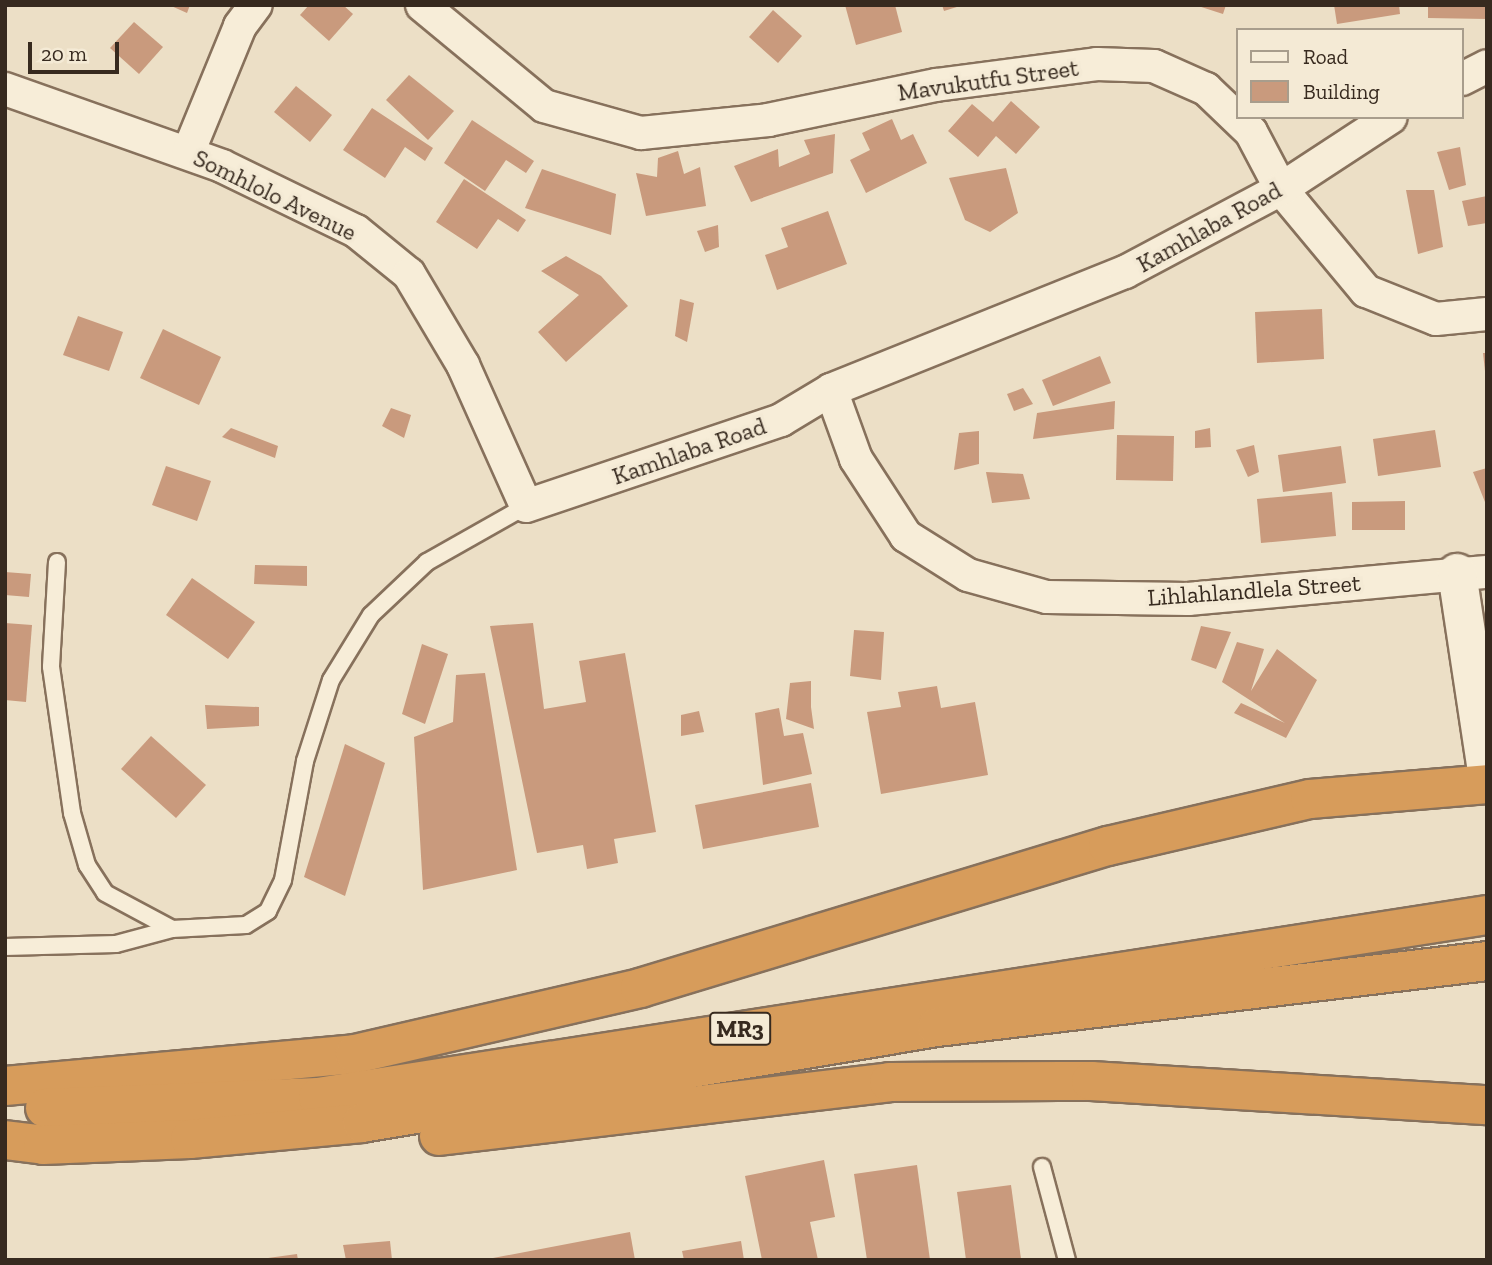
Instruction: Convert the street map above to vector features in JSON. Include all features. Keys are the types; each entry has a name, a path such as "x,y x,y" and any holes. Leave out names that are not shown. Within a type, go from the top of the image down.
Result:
{"highway":[{"path":"5,1086 355,1054 640,988 1108,846 1310,799 1487,784"},
{"name":"MR3","path":"5,1102 132,1107 318,1097 1480,916"},
{"name":"MR3","path":"5,1140 43,1146 362,1123 937,1027 1477,961"},
{"path":"43,1146 169,1162 292,1153 890,1082 1091,1081 1487,1105"}],"street":[{"path":"188,153 240,26 256,5"},
{"name":"Mavukutfu Street","path":"422,5 544,106 641,133 768,120 936,85 1097,64 1154,66 1206,89 1236,118"},
{"path":"1464,78 1487,66"},
{"name":"Somhlolo Avenue","path":"5,89 188,153 356,231 409,274 463,365 526,506"},
{"name":"Mavukutfu Street","path":"1237,119 1251,132 1281,189 1366,291 1436,318 1487,314"},
{"name":"Kamhlaba Road","path":"526,506 781,420 831,390 1125,272 1281,189 1388,119"},
{"name":"Lihlahlandlela Street","path":"831,390 856,459 906,536 968,575 1047,597 1188,599 1472,573"},
{"path":"1472,573 1487,772"}],"lane":[{"name":"Kamhlaba Road","path":"5,947 116,944 172,929 246,925 268,911 283,880 305,761 331,680 371,615 427,562 526,506"},
{"path":"57,562 51,667 72,813 88,865 105,892 172,929"},
{"path":"1042,1167 1067,1260"}],"building":[{"path":"169,5 190,5 187,13"},
{"path":"309,5 343,5 353,14 329,41 300,15"},
{"path":"845,5 895,5 902,32 856,45"},
{"path":"942,5 960,5 960,6 944,11"},
{"path":"1195,5 1226,5 1223,14"},
{"path":"1334,5 1399,5 1400,14 1337,24"},
{"path":"1428,5 1487,5 1487,19 1428,18"},
{"path":"773,10 802,36 778,63 749,37"},
{"path":"134,22 163,47 139,74 110,48"},
{"path":"409,75 454,111 428,140 386,100"},
{"path":"296,86 332,115 310,142 274,112"},
{"path":"1011,101 1040,127 1016,154 996,136 978,157 948,131 972,104 993,122"},
{"path":"372,108 433,148 425,161 405,147 385,178 343,150"},
{"path":"892,119 901,140 913,134 927,163 866,193 850,160 870,150 862,133"},
{"path":"472,120 534,161 526,173 506,160 485,191 444,163"},
{"path":"835,134 833,173 751,202 734,166 778,149 779,167 810,154 804,140"},
{"path":"1460,147 1466,185 1449,190 1437,152"},
{"path":"678,151 684,174 700,167 706,206 646,216 636,173 657,177 658,158"},
{"path":"1006,168 1018,213 990,232 965,220 949,178"},
{"path":"542,169 616,194 611,235 525,208"},
{"path":"464,179 526,220 518,232 498,219 477,249 436,222"},
{"path":"1406,190 1434,190 1443,247 1418,254"},
{"path":"1487,196 1487,223 1468,226 1462,201"},
{"path":"828,211 847,264 777,290 765,255 788,247 781,228"},
{"path":"718,225 719,247 705,252 697,231"},
{"path":"566,256 601,276 628,306 566,362 538,332 579,295 541,271"},
{"path":"680,299 694,303 687,342 675,336"},
{"path":"1322,309 1324,359 1257,363 1255,312"},
{"path":"78,316 123,332 109,371 63,355"},
{"path":"163,329 221,357 199,405 140,378"},
{"path":"1483,353 1487,353 1487,371 1485,371"},
{"path":"1100,356 1111,383 1053,406 1042,380"},
{"path":"1023,388 1033,404 1014,411 1007,394"},
{"path":"1115,401 1114,429 1033,439 1037,413"},
{"path":"391,408 411,415 404,438 382,426"},
{"path":"231,428 278,446 275,458 222,437"},
{"path":"1210,428 1211,447 1195,448 1195,431"},
{"path":"1435,430 1441,467 1378,476 1373,439"},
{"path":"979,431 979,464 954,470 959,433"},
{"path":"1117,435 1174,436 1173,481 1116,480"},
{"path":"1254,445 1259,472 1248,477 1236,450"},
{"path":"1341,446 1346,483 1283,492 1278,455"},
{"path":"166,466 211,481 197,521 152,505"},
{"path":"1487,468 1487,507 1473,472"},
{"path":"986,472 1023,474 1030,499 992,503"},
{"path":"1332,492 1336,536 1261,543 1257,499"},
{"path":"1405,501 1405,530 1352,530 1352,502"},
{"path":"255,565 307,566 307,586 254,584"},
{"path":"5,572 31,574 29,597 5,595"},
{"path":"192,578 255,622 228,659 166,615"},
{"path":"5,623 32,625 26,702 5,700"},
{"path":"533,623 544,709 586,702 579,661 625,653 656,832 614,839 618,863 587,869 583,845 537,853 490,626"},
{"path":"1201,626 1231,632 1216,669 1191,660"},
{"path":"854,630 884,632 881,680 850,676"},
{"path":"1237,642 1264,649 1251,691 1277,649 1317,680 1286,738 1234,713 1241,703 1285,723 1222,682"},
{"path":"422,644 448,654 425,724 402,714"},
{"path":"485,673 517,870 423,890 414,737 453,722 456,675"},
{"path":"811,681 814,729 786,719 790,683"},
{"path":"937,686 941,708 975,702 988,775 881,794 867,712 901,707 898,692"},
{"path":"205,705 259,707 259,726 207,729"},
{"path":"779,708 784,736 803,733 812,774 763,785 755,713"},
{"path":"699,711 704,732 681,736 681,715"},
{"path":"151,736 206,785 176,818 121,769"},
{"path":"345,744 385,763 345,896 304,877"},
{"path":"811,783 819,827 703,849 695,805"},
{"path":"824,1160 835,1217 810,1222 818,1260 762,1260 745,1176"},
{"path":"917,1165 930,1260 867,1260 854,1174"},
{"path":"1011,1185 1021,1259 966,1260 957,1192"},
{"path":"630,1232 635,1260 493,1260 493,1258"},
{"path":"390,1241 392,1260 346,1260 343,1245"},
{"path":"741,1241 744,1260 684,1260 682,1251"},
{"path":"297,1254 298,1260 268,1260 268,1258"}]}
